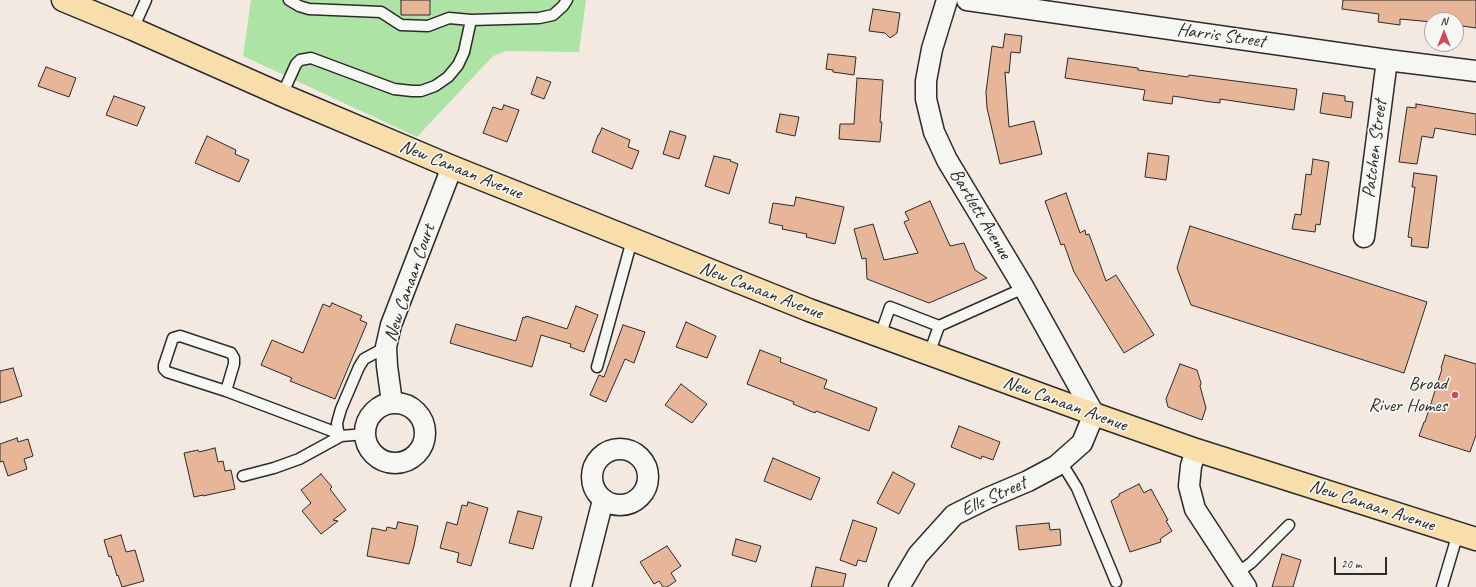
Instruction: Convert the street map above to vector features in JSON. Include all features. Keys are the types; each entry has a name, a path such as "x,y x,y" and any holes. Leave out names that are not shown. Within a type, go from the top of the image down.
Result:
{"main road":[{"name":"New Canaan Avenue","path":"63,0 452,167 809,310 1196,450 1467,536"}],"street":[{"name":"Bartlett Avenue","path":"947,0 932,49 926,81 926,100 930,121 947,160 1024,288 1094,414"},
{"name":"Harris Street","path":"967,0 1387,60 1476,71"},
{"name":"Patchen Street","path":"1364,237 1387,60"},
{"name":"New Canaan Court","path":"392,403 386,347 392,325 452,167"},
{"path":"398,403 408,405 420,416 424,425 425,435 420,450 413,457 404,462 394,463 384,461 376,456 369,449 364,434 366,424 372,413 382,405 398,403"},
{"name":"Ells Street","path":"900,587 918,555 954,515 988,498 1028,482 1056,466 1082,442 1094,414"},
{"path":"1196,450 1192,466 1190,486 1195,509 1242,580"},
{"path":"581,587 603,500"}],"lane":[{"path":"133,29 146,0"},
{"path":"289,0 299,6 324,10 381,12 401,25 428,26 449,18 470,20 547,17 558,11 567,0"},
{"path":"282,95 296,64 300,60 311,58 394,89 412,91 428,89 448,78 458,65 464,52 470,20"},
{"path":"597,367 632,240"},
{"path":"880,336 890,307 939,326 1024,288"},
{"path":"929,354 939,326"},
{"path":"226,392 234,364 234,358 231,353 180,336 173,338 164,369 167,372 226,392 340,435 364,434"},
{"path":"340,435 337,423 341,409 359,366 364,359 386,347"},
{"path":"243,476 274,468 299,459 340,435"},
{"path":"1061,462 1077,488 1116,582"},
{"path":"1242,580 1251,563 1289,524"},
{"path":"1442,587 1467,536"}],"green space":[{"path":"251,0 586,0 579,52 506,51 493,56 417,137 243,56"}],"building":[{"path":"401,0 430,0 430,15 401,15"},
{"path":"1343,0 1476,0 1476,28 1464,26 1464,12 1424,12 1424,21 1400,19 1400,25 1378,22 1379,14 1342,9"},
{"path":"873,9 900,13 897,33 890,38 885,33 869,31"},
{"path":"1005,34 1022,36 1020,53 1011,52 1009,73 1005,72 1009,127 1034,121 1042,154 1000,164 987,108 986,92 992,46 1003,48"},
{"path":"828,54 856,57 854,75 833,72 833,70 826,69"},
{"path":"1068,58 1188,77 1189,75 1297,89 1294,110 1220,99 1220,103 1173,96 1172,104 1143,100 1145,90 1065,78"},
{"path":"46,67 76,78 69,97 38,86"},
{"path":"537,77 551,82 544,99 531,94"},
{"path":"857,78 883,80 880,142 839,139 840,124 854,124"},
{"path":"1323,93 1345,96 1345,101 1353,102 1351,118 1320,113"},
{"path":"114,96 145,107 137,126 106,115"},
{"path":"1416,104 1476,114 1476,135 1435,128 1433,138 1422,136 1417,164 1399,162 1407,107 1416,108"},
{"path":"504,105 519,110 507,142 483,133 493,107 502,110"},
{"path":"780,114 799,117 795,136 776,132"},
{"path":"602,128 630,140 628,147 639,151 632,169 592,152"},
{"path":"670,131 686,136 679,159 663,154"},
{"path":"207,136 236,150 235,154 249,160 239,182 195,163"},
{"path":"1148,153 1169,156 1166,180 1145,177"},
{"path":"714,156 731,160 730,161 738,164 729,194 705,186"},
{"path":"1313,159 1329,162 1320,225 1316,224 1315,232 1292,229 1295,214 1301,215 1306,174 1311,175"},
{"path":"1414,173 1437,176 1428,248 1411,246 1412,238 1408,237 1415,187 1412,187"},
{"path":"1066,193 1080,233 1085,230 1086,235 1089,234 1106,281 1116,275 1154,335 1124,353 1074,272 1064,244 1061,245 1045,201"},
{"path":"796,197 844,207 835,244 806,237 807,234 782,229 783,226 769,223 773,203 794,206"},
{"path":"930,201 950,246 964,243 975,270 987,278 929,303 867,279 866,258 862,259 854,229 873,224 884,260 918,253 904,222 909,220 905,212"},
{"path":"1190,226 1427,302 1404,373 1191,305 1177,268"},
{"path":"332,303 362,316 360,320 367,323 335,399 290,381 292,378 261,365 272,340 303,353 323,304 330,307"},
{"path":"576,306 598,315 584,352 570,347 571,344 541,335 532,367 450,343 456,324 516,341 523,317 525,318 526,316 567,329"},
{"path":"686,322 716,336 707,358 676,347"},
{"path":"623,325 645,332 634,363 625,359 606,402 590,395 599,375 604,377"},
{"path":"760,350 781,358 780,362 827,380 824,388 877,408 869,431 816,411 815,413 793,404 794,402 747,384"},
{"name":"Broad River Homes","path":"1445,355 1476,364 1476,435 1470,452 1419,436 1425,422"},
{"path":"1180,364 1197,370 1206,408 1202,420 1168,407 1166,399"},
{"path":"13,368 22,396 0,403 0,371"},
{"path":"681,384 707,404 692,423 665,405"},
{"path":"959,426 1000,442 993,460 982,456 981,459 951,447"},
{"path":"17,438 18,442 28,439 33,456 24,459 27,469 8,476 3,461 0,462 0,444"},
{"path":"215,448 218,462 223,461 225,471 231,470 235,489 194,497 184,453 198,450 199,452"},
{"path":"773,458 820,478 811,500 764,481"},
{"path":"893,472 915,484 899,514 877,503"},
{"path":"321,474 332,487 330,489 346,510 333,520 338,521 321,534 302,511 311,503 301,490"},
{"path":"1139,484 1144,493 1151,489 1168,520 1166,521 1172,531 1160,539 1161,542 1130,552 1111,501 1119,496 1119,494"},
{"path":"468,502 488,508 471,566 457,562 459,553 440,548 447,522 457,525 462,505 467,506"},
{"path":"518,511 542,517 533,549 509,543"},
{"path":"853,520 877,528 866,562 858,560 856,566 840,560"},
{"path":"398,522 418,526 409,564 367,556 372,528 386,531 387,527 396,529"},
{"path":"1049,523 1050,530 1060,529 1061,545 1019,550 1016,526"},
{"path":"121,535 126,552 135,550 144,581 122,587 111,556 109,557 104,540"},
{"path":"736,539 761,546 756,562 732,555"},
{"path":"667,546 681,566 671,573 676,581 667,587 663,587 659,581 654,584 640,562"},
{"path":"1282,554 1301,560 1293,587 1272,587"},
{"path":"816,567 846,574 843,587 811,587"}],"place":[{"name":"Broad River Homes","path":"1455,395"}]}
